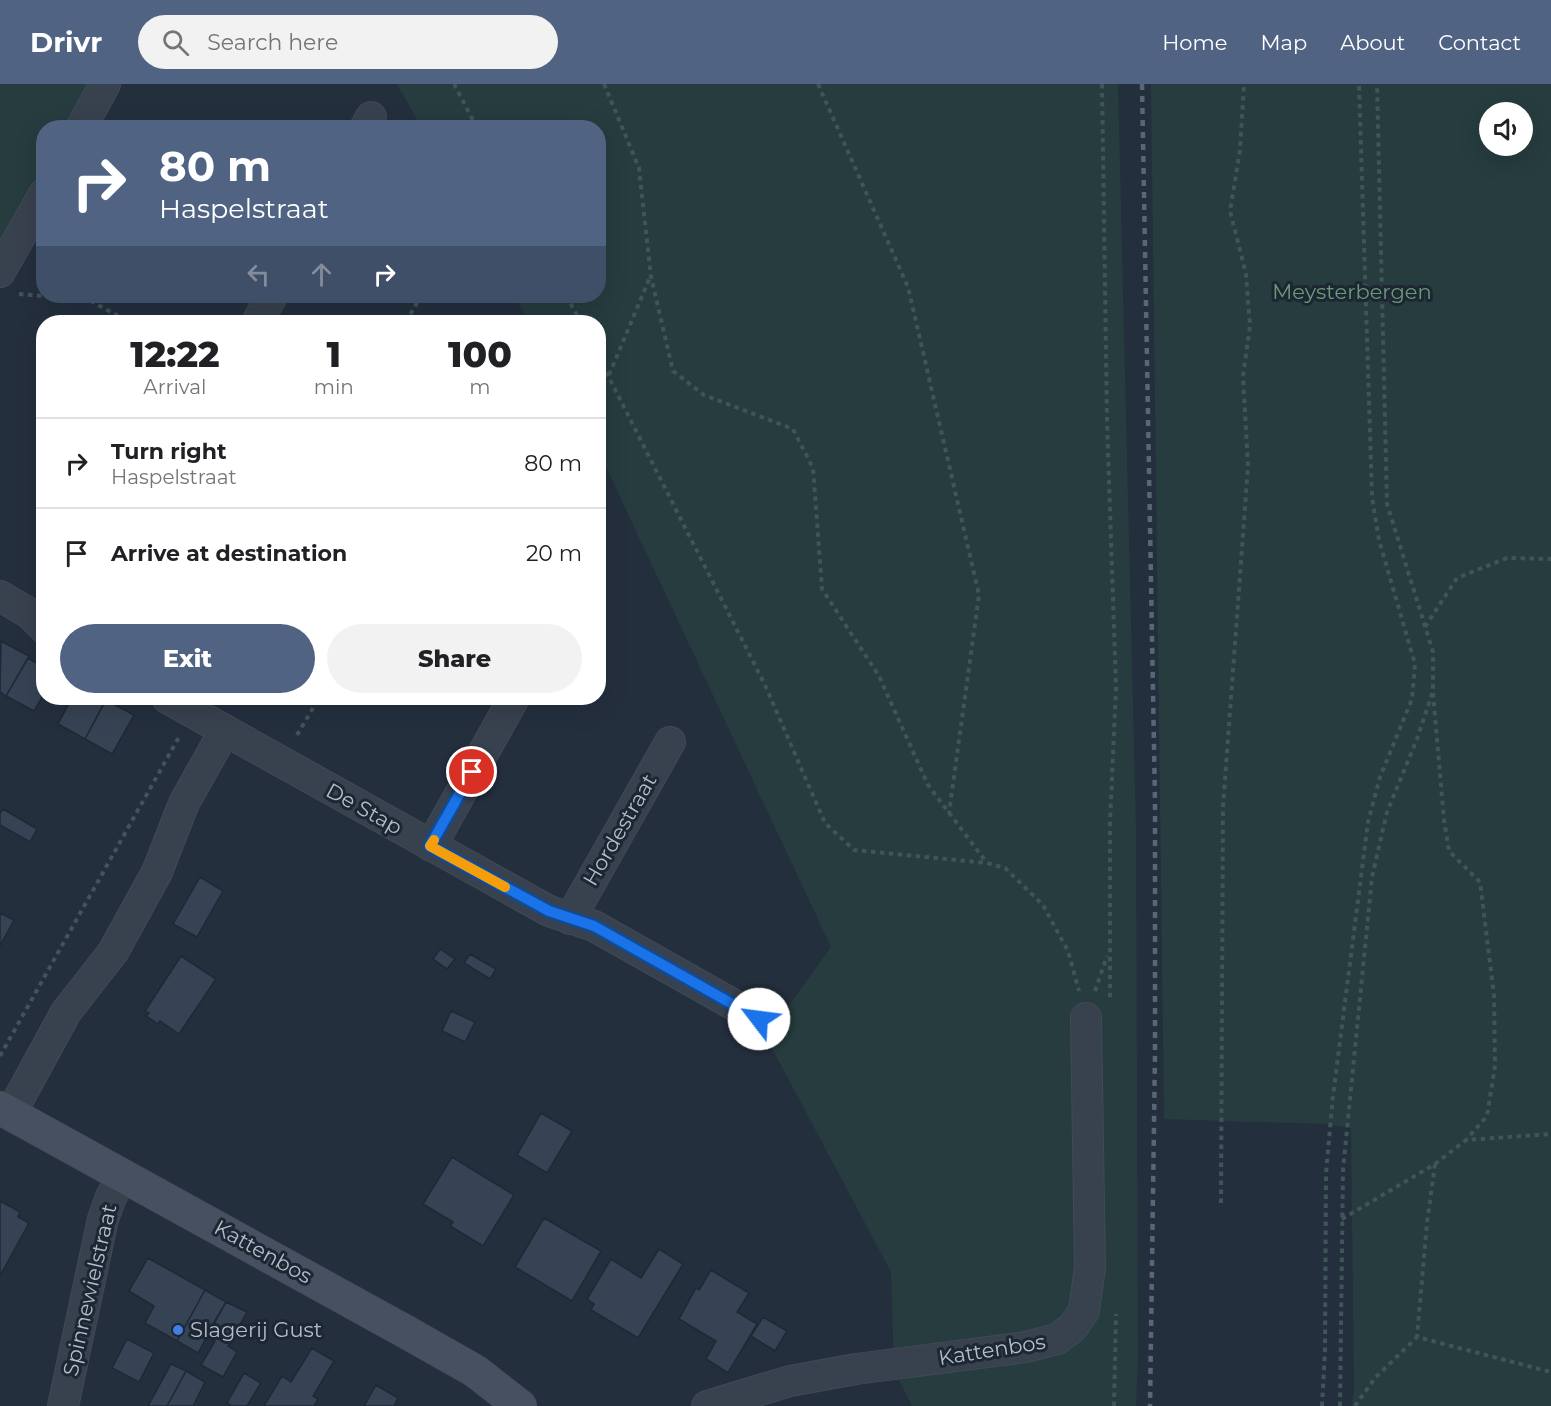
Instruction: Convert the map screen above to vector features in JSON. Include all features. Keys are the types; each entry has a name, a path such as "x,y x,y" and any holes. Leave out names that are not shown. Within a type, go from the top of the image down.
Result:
{"main road":[{"name":"Kattenbos","path":"5,1111 341,1294 475,1371 520,1406"}],"street":[{"path":"85,120 105,84"},
{"path":"5,283 36,212"},
{"path":"0,596 29,613 36,620"},
{"name":"De Stap","path":"180,705 549,911 594,926 759,1019"},
{"path":"430,846 510,705"},
{"path":"5,1111 66,1012 113,952 156,872 184,803 225,730"},
{"name":"Hordestraat","path":"570,919 670,742"},
{"name":"Kattenbos","path":"707,1406 790,1381 856,1369 1026,1347 1057,1339 1072,1328 1084,1311 1090,1267 1086,1018"},
{"name":"Spinnewielstraat","path":"63,1406 103,1219 111,1197 123,1175"}],"path":[{"path":"454,84 473,120"},
{"path":"604,84 639,168 651,277 673,371 704,395 793,429 813,468 822,589 879,676 928,785 987,863"},
{"path":"818,84 908,287 979,595 949,814"},
{"path":"1086,1018 1109,952 1110,823 1116,687 1107,421 1102,84"},
{"path":"1221,1203 1222,807 1248,465 1243,376 1250,326 1246,274 1230,211 1240,150 1244,84"},
{"path":"1322,1406 1325,1350 1326,1173 1335,1084 1368,822 1380,777 1412,699 1415,664 1379,540 1371,497 1359,84"},
{"path":"1342,1219 1435,1164 1466,1140 1487,1116 1495,1066 1494,995 1480,882 1449,851 1444,820 1433,691 1433,652 1387,504 1377,84"},
{"path":"609,375 651,277"},
{"path":"5,283 36,289"},
{"path":"94,303 116,315"},
{"path":"606,370 765,685 825,823 854,850 987,863 1005,868 1043,905 1068,951 1086,1018"},
{"path":"1425,627 1457,578 1507,558 1551,559"},
{"path":"1340,1406 1343,1170 1372,877 1387,812 1433,691"},
{"path":"0,1056 181,733 178,705"},
{"path":"282,762 315,705"},
{"path":"1466,1140 1551,1134"},
{"path":"1355,1406 1375,1378 1417,1337 1427,1223 1435,1164"},
{"path":"1417,1337 1551,1372"},
{"path":"1114,1406 1117,1339"}],"green space":[{"path":"0,84 93,84 73,120 36,120 36,186 0,251"},
{"path":"397,84 1118,84 1136,829 1138,1361 1136,1406 912,1406 894,1370 891,1272 766,1037 831,947 606,467 606,315 525,315 519,303 606,303 606,120 417,120"},
{"name":"Meysterbergen","path":"1151,84 1551,84 1551,1406 1352,1406 1354,1390 1351,1128 1324,1124 1164,1119"}],"building":[{"path":"1,641 29,656 6,696 0,692"},
{"path":"28,658 36,663 38,705 34,711 6,696"},
{"path":"68,705 103,705 85,739 58,724"},
{"path":"103,705 115,705 134,715 112,754 85,739"},
{"path":"3,809 37,829 30,842 0,825 0,813"},
{"path":"200,877 223,891 197,937 173,924"},
{"path":"0,913 14,920 0,946"},
{"path":"440,949 455,959 447,969 433,959"},
{"path":"470,954 496,969 490,979 464,963"},
{"path":"181,956 216,979 179,1034 160,1021 158,1024 146,1016 149,1013 145,1011"},
{"path":"451,1011 475,1022 465,1042 442,1031"},
{"path":"541,1113 572,1131 547,1173 517,1155"},
{"path":"452,1157 514,1195 483,1246 450,1226 453,1222 423,1204"},
{"path":"0,1201 20,1212 18,1217 29,1223 0,1276"},
{"path":"544,1218 601,1251 572,1301 515,1267"},
{"path":"659,1249 683,1264 638,1338 591,1310 594,1304 587,1299 611,1259 641,1278"},
{"path":"148,1258 205,1290 177,1341 145,1323 154,1306 129,1291"},
{"path":"711,1270 749,1293 737,1312 757,1324 728,1373 706,1359 716,1341 679,1319 696,1288 699,1290"},
{"path":"205,1290 226,1302 198,1353 177,1341"},
{"path":"226,1302 247,1312 228,1346 237,1352 223,1377 201,1365 215,1341 206,1336"},
{"path":"763,1317 787,1331 775,1351 751,1336"},
{"path":"127,1339 154,1353 139,1382 112,1368"},
{"path":"312,1348 334,1361 313,1396 318,1399 314,1406 264,1406 282,1376 291,1382"},
{"path":"171,1364 186,1371 167,1406 148,1406"},
{"path":"186,1371 205,1382 193,1406 167,1406"},
{"path":"244,1373 261,1383 247,1406 232,1406 227,1403"},
{"path":"376,1385 398,1398 394,1406 364,1406"}],"railway":[{"path":"1142,84 1155,802 1155,1053 1150,1406"}],"slow traffic":[{"path":"434,840 430,846 505,887"}],"place":[{"name":"Slagerij Gust","path":"178,1330"}],"route":[{"path":"472,772 430,846 549,911 594,926 759,1019"}]}
